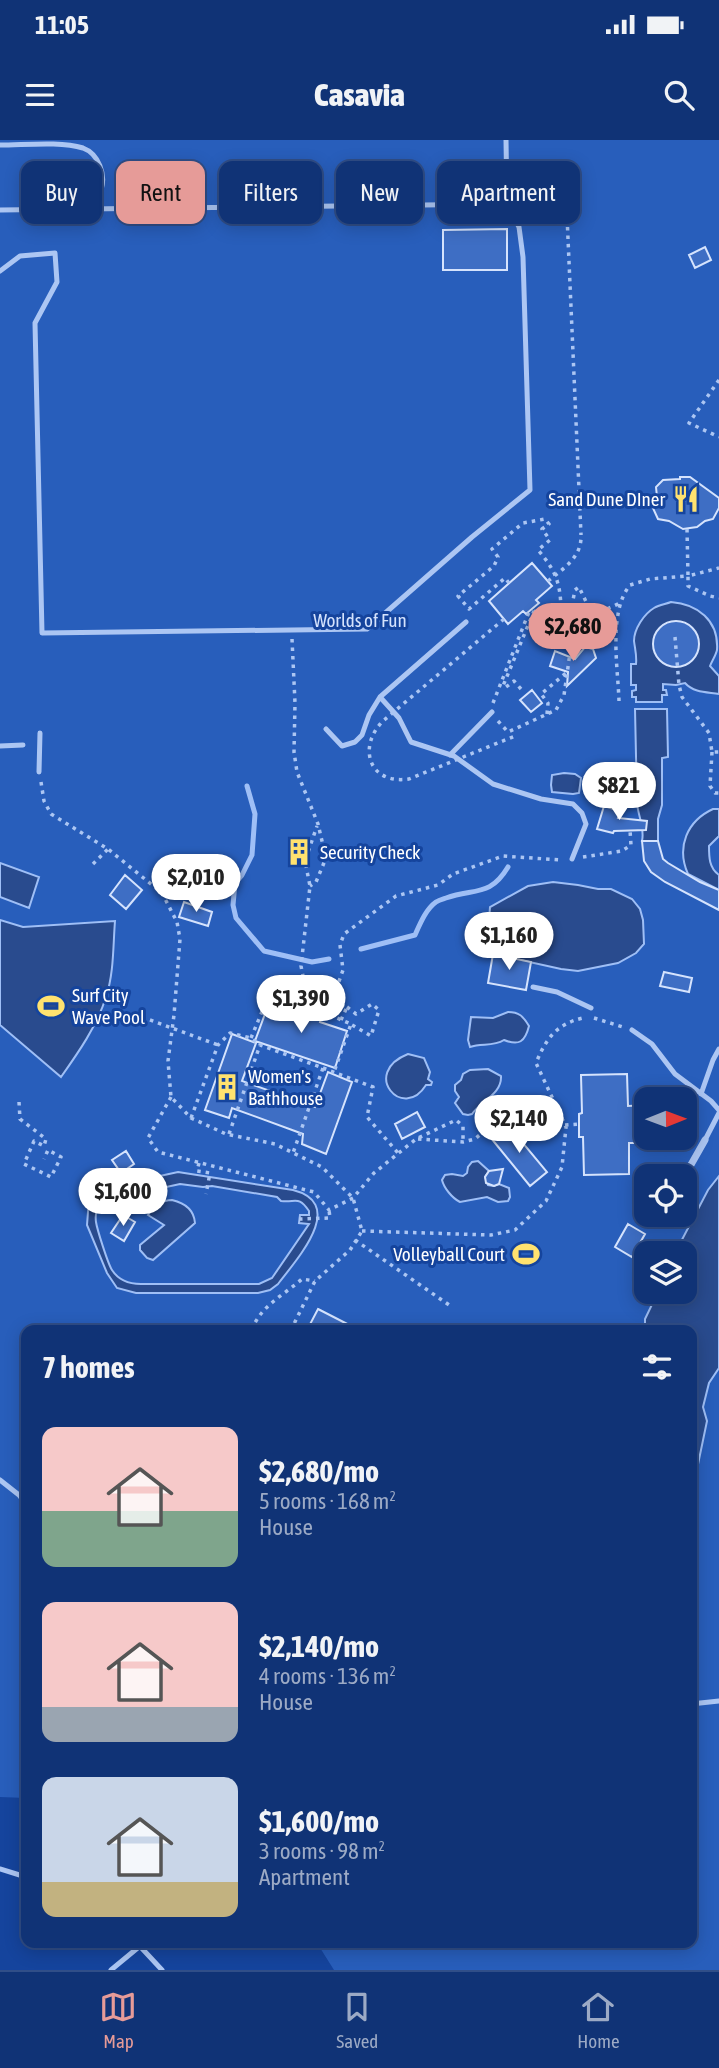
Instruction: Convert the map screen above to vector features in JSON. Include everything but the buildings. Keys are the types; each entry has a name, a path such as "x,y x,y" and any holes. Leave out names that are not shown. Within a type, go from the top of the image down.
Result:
{"street":[{"path":"691,1164 705,1140"}],"lane":[{"path":"506,140 506,161"},
{"path":"0,145 86,149 97,161"},
{"path":"102,209 437,205"},
{"path":"0,210 21,210"},
{"path":"0,271 20,256 55,253 57,282 35,323 42,633 368,629 530,490 523,257 517,224"},
{"path":"326,729 342,746 355,742 362,735 369,715 380,697 466,622"},
{"path":"380,697 399,718 411,742 450,755 493,784 541,799 573,804 582,813 586,824 572,859"},
{"path":"450,755 492,712"},
{"path":"39,772 40,733"},
{"path":"0,746 23,745"},
{"path":"533,987 557,992 591,1008"},
{"path":"632,1030 652,1045 675,1074 719,1112 705,1140"},
{"path":"701,1094 719,1049"},
{"path":"0,1480 21,1497"},
{"path":"697,1703 719,1701"},
{"path":"0,1870 21,1876"},
{"path":"111,1970 134,1948"},
{"path":"142,1948 162,1970"}],"path":[{"path":"548,581 576,557 581,540 567,224"},
{"path":"719,380 689,423 719,437"},
{"path":"509,583 505,578 469,608 458,596 494,566 498,557 492,549 523,523 545,519 549,524 542,529 550,540 538,550 552,566 561,589 561,614 570,615"},
{"path":"687,529 688,586 719,598"},
{"path":"618,701 616,630 620,603 627,589 650,579 688,576 719,568"},
{"path":"521,689 514,681 506,687 503,686 534,611 531,610 490,710 508,732 556,709 564,695 574,625 570,615 575,590 579,587 591,612"},
{"path":"587,620 591,612 598,608 605,610 620,603"},
{"path":"574,625 603,618 605,610"},
{"path":"504,619 383,721 371,737 369,755 380,774 392,779 409,779 515,736"},
{"path":"292,637 294,752 297,772 317,824 326,858 316,882 310,886"},
{"path":"675,637 679,685 687,704 709,733 712,752 710,786 715,793 719,793"},
{"path":"547,714 548,703 541,694 567,671"},
{"path":"712,752 719,752"},
{"path":"39,772 44,801 51,814 108,849 162,893 177,922 180,939 168,1061 171,1097 148,1138 158,1153 314,1192 330,1210 330,1218 299,1219"},
{"path":"309,1008 310,997 301,966 310,886 305,862 317,824"},
{"path":"93,864 108,849"},
{"path":"251,1038 269,995 351,1024 370,1036 379,1010 372,1004 356,1014 332,1001 343,970 340,945 344,934 396,897 438,885 453,874 503,856 528,859"},
{"path":"341,1020 347,1007"},
{"path":"142,1017 218,1045"},
{"path":"362,1231 491,1236 515,1230 546,1201 562,1167 565,1125 536,1063 545,1042 554,1031 579,1018 590,1017 632,1030"},
{"path":"334,1072 351,1024"},
{"path":"191,1118 218,1045 230,1033 251,1038 260,1045 373,1087 367,1116 398,1153"},
{"path":"229,1134 260,1045"},
{"path":"293,1153 323,1068"},
{"path":"171,1097 191,1118 229,1134 275,1144 321,1167 353,1198 362,1231"},
{"path":"19,1102 20,1119 46,1139 44,1146 34,1141 24,1164 51,1177 61,1157 48,1150 44,1159"},
{"path":"330,1210 353,1198 374,1173 416,1139 456,1120 463,1126 463,1142"},
{"path":"416,1139 463,1142 475,1139 497,1120"},
{"path":"565,1125 579,1125"},
{"path":"199,1163 197,1171 210,1173 206,1194"},
{"path":"293,1325 315,1281 350,1250 362,1231"},
{"path":"355,1240 452,1307"},
{"path":"254,1325 266,1306 302,1279 315,1281"}],"green space":[{"name":"Worlds of Fun","path":"0,140 719,140 719,1970 334,1970 320,1948 697,1948 697,1325 21,1325 21,1798 0,1797"}],"shaded area":[{"path":"671,602 698,610 710,622 717,639 717,650 710,666 719,676 719,694 697,690 685,683 663,684 667,695 662,695 662,702 636,702 636,697 632,697 636,685 631,685 631,664 636,664 636,632 640,622 650,611","holes":["675,633 681,635 685,641 683,650 676,654 668,651 668,637"]},
{"path":"635,709 667,709 668,757 662,758 662,805 658,819 658,841 642,841 643,831 637,803"},
{"path":"575,774 581,778 579,793 552,792 552,775"},
{"path":"713,809 719,809 719,836 709,846 709,854 711,866 719,875 719,890 688,874 683,854 690,828 696,820"},
{"path":"0,863 39,877 29,908 0,897"},
{"path":"553,882 611,889 632,899 640,909 643,920 644,944 636,953 618,963 578,971 493,954 490,907 528,886"},
{"name":"Surf City Wave Pool","path":"0,920 23,927 115,921 112,969 106,997 92,1029 61,1077 0,1025"},
{"path":"508,1012 520,1015 529,1026 521,1041 514,1043 504,1040 470,1047 468,1040 471,1017 493,1018"},
{"path":"408,1054 424,1058 430,1072 428,1079 432,1082 417,1095 407,1098 390,1091 387,1072 394,1062"},
{"path":"488,1069 501,1076 498,1088 472,1114 463,1114 455,1103 459,1097 455,1085 463,1074 470,1070"},
{"path":"478,1161 489,1171 485,1177 488,1185 499,1184 509,1188 508,1201 498,1202 487,1197 460,1202 449,1192 442,1180 445,1175 463,1176 472,1162"},
{"path":"178,1172 293,1190 309,1197 316,1207 317,1220 313,1233 296,1261 270,1290 258,1293 136,1293 117,1288 107,1273 87,1225 89,1199 105,1188","holes":["180,1184 212,1186 277,1197 281,1201 299,1201 309,1211 309,1215 300,1215 299,1223 309,1224 272,1278 259,1284 141,1284 118,1277 108,1261 96,1222 97,1210 102,1201"]},
{"path":"719,1176 719,1368 709,1383 703,1407 707,1421 697,1469 697,1325 645,1325 645,1319 652,1304 697,1304 697,1241 681,1241 689,1227 697,1227 697,1211"},
{"path":"172,1200 188,1208 195,1223 153,1260 147,1258 140,1250 140,1245 164,1225 148,1215 158,1204"}],"waterway":[{"path":"247,786 255,814 252,855 235,883 233,905 236,918 264,951 312,962 329,959"},
{"path":"361,949 415,935 426,913 436,902 488,887 495,883 508,867"}],"place":[{"name":"Sand Dune DIner","path":"686,499"},
{"name":"Security Check","path":"299,852"},
{"name":"Surf City Wave Pool","path":"51,1006"},
{"name":"Women's Bathhouse","path":"227,1087"},
{"name":"Volleyball Court","path":"526,1254"}]}
